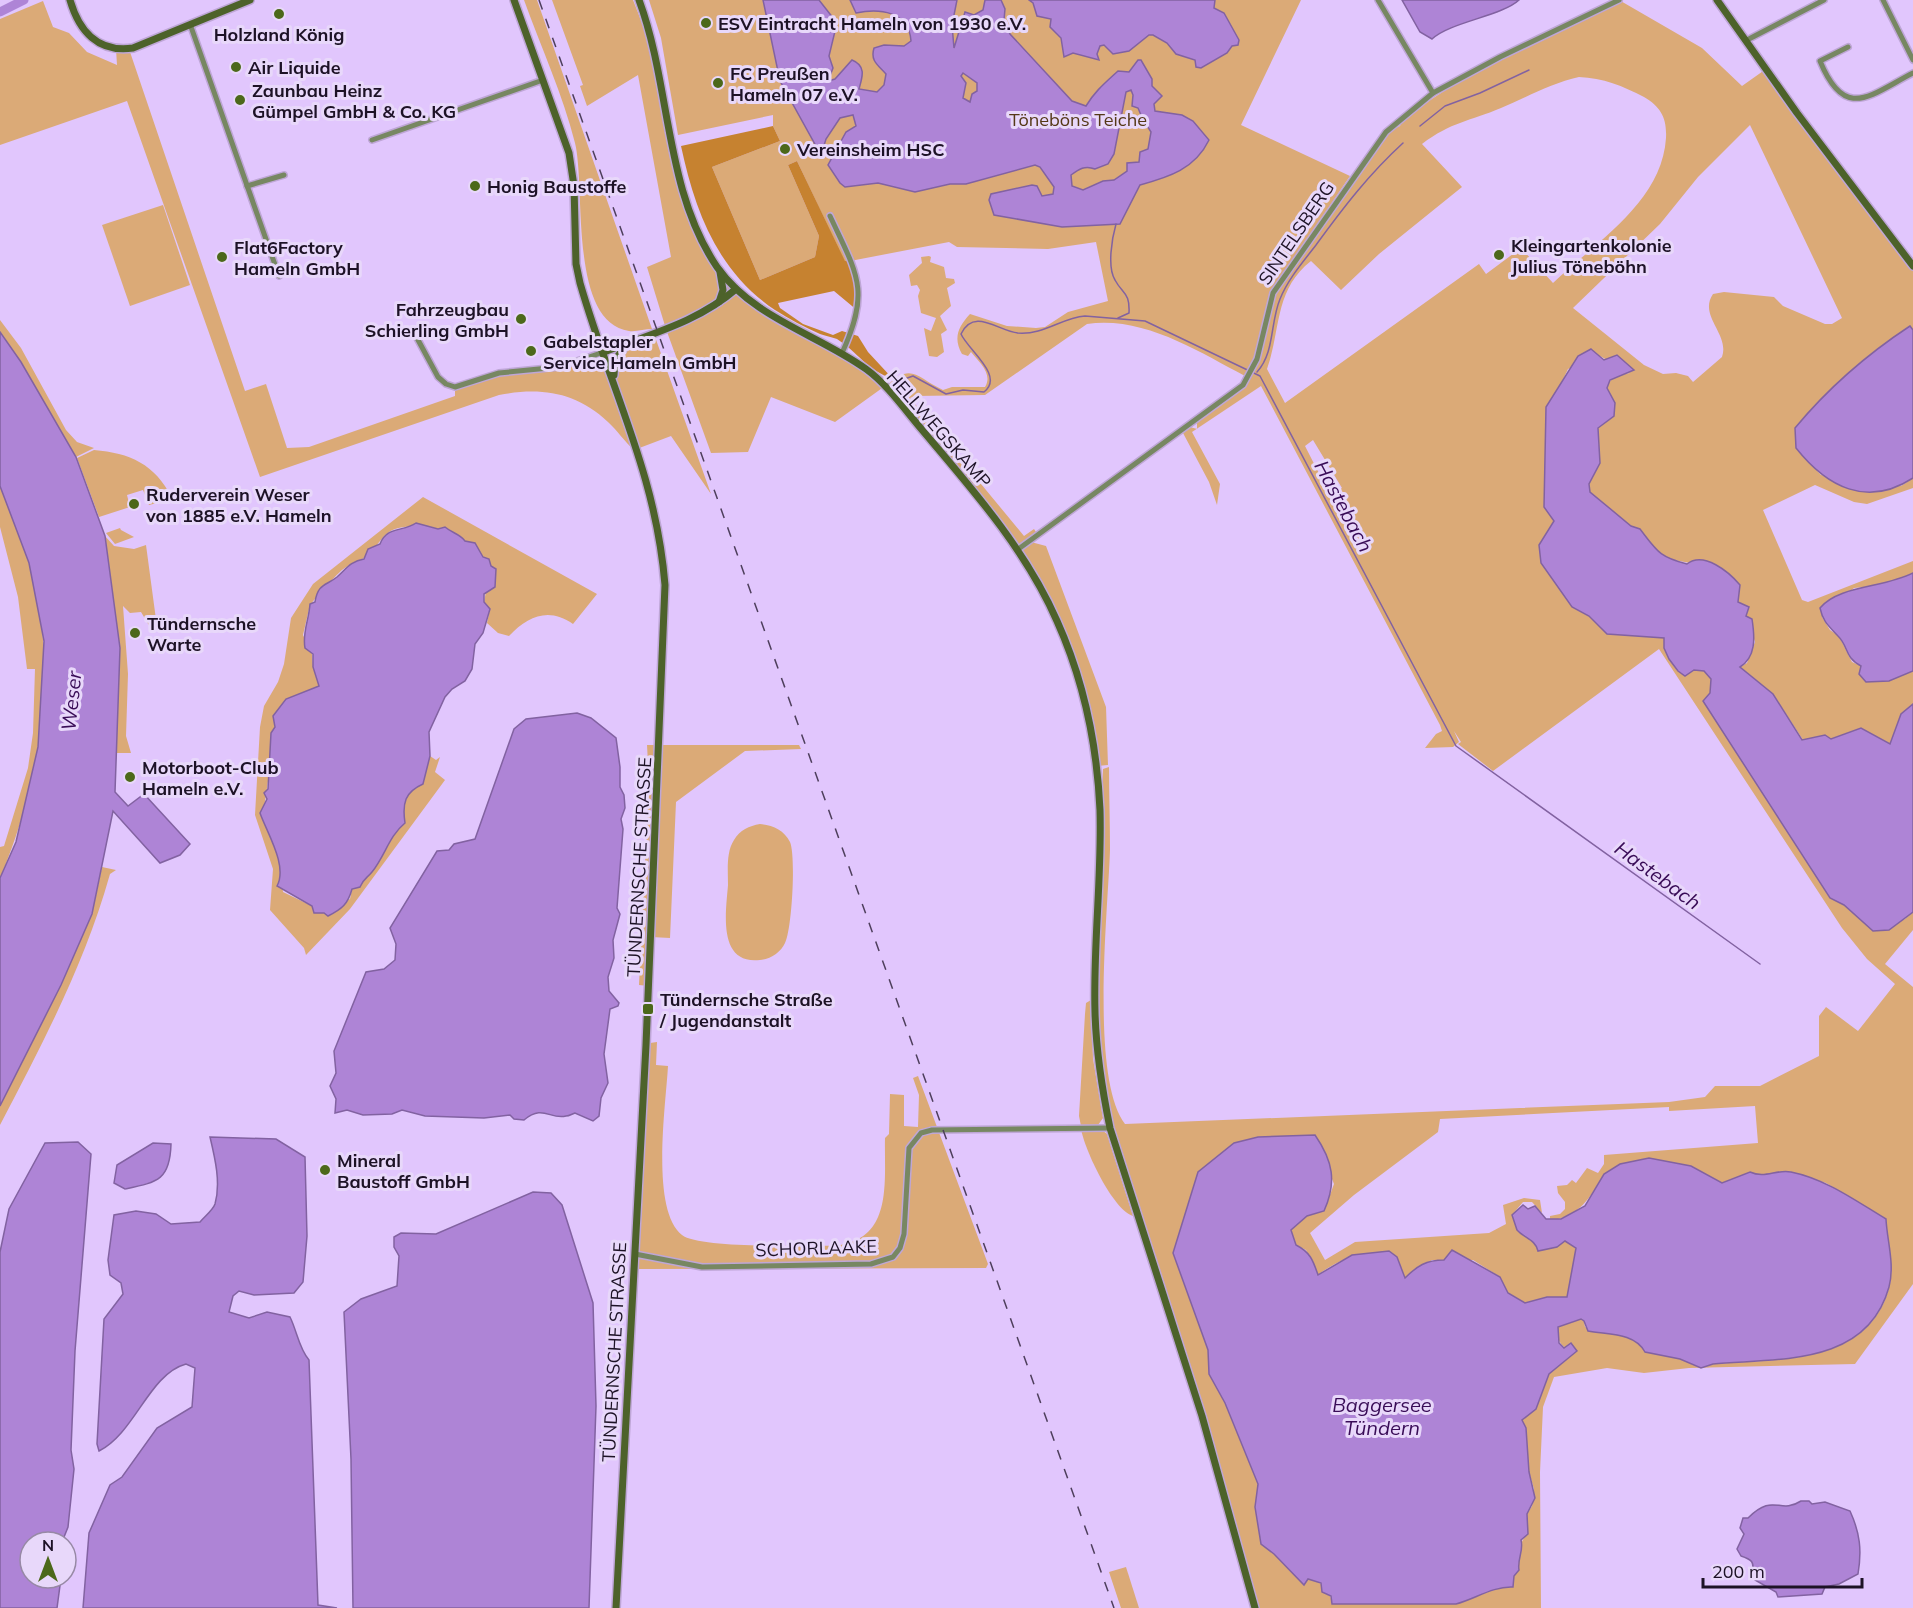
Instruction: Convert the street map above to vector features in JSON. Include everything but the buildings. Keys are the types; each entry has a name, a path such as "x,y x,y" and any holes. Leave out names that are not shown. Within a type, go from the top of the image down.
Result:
{"main road":[{"path":"70,0 80,26 91,39 115,49 133,48 250,0"},
{"name":"TÜNDERNSCHE STRASSE","path":"514,0 568,153 574,186 576,264 585,301 645,473 655,510 665,585 660,745 616,1608"},
{"path":"639,0 658,65 676,161 690,212 719,269 723,290 718,305"},
{"path":"1717,0 1913,266"},
{"name":"HELLWEGSKAMP","path":"719,269 736,289 782,322 842,353 869,371 886,387 994,517 1017,550 1057,620 1077,670 1097,766 1100,812 1095,1018 1099,1067 1110,1128 1202,1416 1255,1608"},
{"path":"604,352 684,322 718,305 736,289"},
{"path":"614,383 615,360 626,344"}],"street":[{"path":"1377,0 1433,93"},
{"name":"SINTELSBERG","path":"1017,550 1234,392 1251,371 1257,358 1268,305 1278,285 1386,132 1433,93 1500,57 1619,0"},
{"path":"1747,40 1824,0"},
{"path":"1883,0 1913,60"},
{"path":"190,24 279,276"},
{"path":"1848,47 1820,61 1826,76 1848,99 1860,101 1913,74"},
{"path":"372,140 543,80"},
{"path":"247,186 284,175"},
{"path":"830,216 859,284 860,301 856,319 842,353"},
{"path":"417,338 438,378 455,387 499,373 559,367 604,352"},
{"name":"SCHORLAAKE","path":"635,1254 702,1267 883,1262 900,1248 904,1234 909,1148 921,1133 932,1130 1110,1128"}],"green space":[{"path":"524,0 537,0 652,329 629,331 610,322 596,304 588,279 583,250 575,143 558,89"},
{"path":"552,0 633,0 642,23 647,21 690,212 719,269 759,309 842,353 885,386 835,422 771,397 748,452 711,453 666,329 647,267 671,257 638,75 587,106 580,86 583,85"},
{"path":"649,0 1301,0 1241,125 1350,176 1271,292 1256,354 1245,376 1189,346 1149,330 1129,325 1087,324 985,395 910,398 1024,536 1034,529 1036,532 1025,544 1031,542 1046,546 1106,707 1108,765 1097,766 1089,720 1057,620 1017,550 886,387 895,379 908,373 943,390 952,387 985,387 987,378 984,369 971,352 968,356 962,354 959,348 958,333 966,319 970,314 1007,326 1045,327 1068,312 1108,301 1096,242 1048,249 957,247 949,242 845,262 797,161 788,165 819,236 815,257 760,280 712,167 780,141 773,126 773,115 678,135 661,38"},
{"path":"1619,0 1702,48 1742,86 1766,69 1913,266 1913,330 1910,327 1863,360 1821,399 1795,428 1796,448 1821,475 1901,486 1913,478 1913,488 1867,504 1854,502 1815,485 1763,510 1802,600 1808,602 1913,561 1913,573 1886,585 1854,588 1822,617 1830,630 1839,636 1852,662 1861,666 1913,671 1913,704 1901,714 1890,744 1861,728 1831,739 1824,735 1803,740 1773,694 1740,667 1747,663 1755,642 1746,616 1748,611 1738,603 1739,593 1735,580 1723,569 1663,558 1640,529 1631,526 1590,492 1589,484 1600,463 1598,428 1614,416 1608,393 1609,382 1620,375 1630,373 1600,356 1568,369 1559,388 1550,513 1554,521 1539,545 1573,607 1589,616 1607,634 1665,638 1664,648 1678,671 1704,671 1711,679 1710,693 1830,898 1844,905 1873,931 1905,919 1913,912 1913,930 1885,964 1913,987 1913,1284 1855,1364 1702,1368 1712,1364 1764,1361 1817,1353 1840,1345 1861,1332 1878,1314 1891,1279 1886,1219 1826,1183 1788,1171 1733,1179 1722,1183 1691,1166 1604,1174 1583,1205 1569,1215 1550,1221 1550,1216 1560,1214 1565,1209 1565,1202 1558,1193 1557,1186 1567,1185 1572,1180 1576,1183 1587,1168 1598,1173 1604,1164 1604,1155 1758,1143 1755,1106 1669,1111 1669,1107 1440,1119 1438,1132 1354,1195 1310,1233 1325,1260 1355,1242 1489,1233 1506,1224 1503,1205 1524,1198 1540,1200 1542,1213 1532,1202 1523,1202 1512,1215 1527,1236 1536,1244 1548,1249 1565,1241 1576,1248 1567,1297 1547,1297 1525,1303 1508,1293 1500,1277 1473,1260 1432,1260 1405,1278 1397,1257 1364,1254 1337,1263 1317,1275 1306,1250 1296,1245 1291,1230 1307,1216 1324,1211 1334,1184 1315,1135 1258,1137 1198,1172 1173,1253 1208,1350 1209,1374 1225,1403 1258,1484 1255,1507 1261,1544 1304,1585 1307,1579 1321,1584 1330,1595 1332,1604 1456,1604 1491,1591 1513,1587 1514,1576 1519,1569 1521,1545 1528,1534 1527,1514 1532,1506 1534,1489 1529,1472 1526,1428 1521,1420 1536,1409 1549,1374 1577,1351 1561,1344 1558,1327 1580,1319 1584,1321 1585,1327 1634,1340 1645,1352 1680,1359 1700,1368 1644,1373 1607,1368 1554,1377 1543,1407 1540,1472 1541,1608 1255,1608 1230,1516 1110,1128 1099,1067 1096,950 1103,769 1109,767 1110,840 1104,1033 1114,1102 1125,1124 1669,1102 1705,1097 1715,1086 1760,1086 1819,1056 1819,1016 1826,1007 1858,1031 1895,984 1867,959 1842,928 1659,649 1493,771 1458,744 1461,742 1454,731 1459,742 1453,747 1425,748 1436,734 1442,731 1440,725 1261,386 1197,429 1197,422 1245,386 1260,354 1275,294 1391,130 1400,126 1402,121 1427,102 1480,69","holes":["1579,77 1588,78 1621,86 1650,101 1662,114 1666,138 1662,161 1653,182 1640,201 1607,236 1553,283 1521,248 1486,274 1479,264 1285,403 1267,369 1280,311 1290,285 1299,272 1311,261 1341,290 1379,254 1462,187 1422,144 1452,126","1750,125 1842,318 1832,324 1825,324 1783,306 1774,297 1724,292 1713,294 1709,302 1709,310 1722,341 1722,357 1693,382 1688,376 1676,373 1663,374 1644,365 1573,308 1660,224 1698,177","1313,440 1342,488 1330,495 1305,446"]},
{"path":"43,1 53,27 69,33 87,52 117,65 116,49 129,49 245,391 266,384 287,448 309,447 455,396 455,387 499,373 559,367 654,334 711,494 671,436 634,450 596,412 571,398 544,392 499,395 260,477 127,101 0,145 0,19"},
{"path":"163,205 190,285 130,306 102,225"},
{"path":"921,257 931,257 930,262 944,267 946,278 954,279 955,283 947,288 951,306 940,316 947,330 941,334 944,352 937,357 929,356 924,328 931,331 936,318 921,313 918,296 920,290 917,285 911,286 909,275 922,263"},
{"path":"0,320 21,348 66,430 77,442 94,448 76,457 21,362 0,332"},
{"path":"1190,427 1197,429 1192,432 1220,484 1217,505 1209,482 1183,433"},
{"path":"94,450 119,454 140,462 158,477 172,498 157,500 157,503 149,505 143,490 127,495 130,507 99,517 77,458"},
{"path":"0,486 26,553 38,601 43,641 44,682 35,763 26,803 0,878 0,847 4,846 28,768 33,733 35,669 27,669 18,597 0,527"},
{"path":"423,497 597,594 573,624 556,616 547,615 531,619 509,636 498,633 487,623 490,609 484,602 491,566 477,550 475,543 465,541 445,527 401,527 386,534 363,559 342,570 311,604 303,635 312,654 313,667 319,686 287,699 273,716 276,727 264,808 280,865 283,892 312,906 315,913 350,899 352,889 360,887 395,834 405,823 404,804 408,795 423,784 430,756 436,760 440,757 435,772 445,780 350,909 306,955 304,948 270,910 273,869 255,815 260,727 264,706 278,682 284,664 291,618 313,584"},
{"path":"120,528 134,537 115,544 106,533"},
{"path":"105,536 114,546 134,549 146,545 157,627 150,627 141,612 130,613 123,606 128,674 126,736 131,753 116,753 120,648"},
{"path":"647,745 799,745 801,749 745,751 676,802 670,938 651,937 649,986 639,985 649,781"},
{"path":"760,824 778,829 788,838 792,850 793,876 790,923 785,943 775,954 760,960 746,959 737,954 730,945 727,934 726,908 731,845 742,831"},
{"path":"102,867 116,870 110,874 76,971 62,1002 0,1125 0,1106 61,985 92,914"},
{"path":"1091,1000 1093,1059 1103,1118 1098,1125 1081,1126 1079,1116 1085,1014 1086,1003"},
{"path":"657,1042 656,1065 668,1066 663,1130 663,1181 672,1222 682,1235 692,1239 730,1244 832,1246 852,1242 866,1234 876,1222 884,1191 885,1138 889,1134 890,1094 904,1095 904,1126 918,1127 919,1095 913,1078 918,1076 988,1264 986,1268 638,1269 650,1043"},
{"path":"1081,1129 1102,1130 1107,1134 1133,1216 1117,1203 1109,1192 1094,1165"},
{"path":"1126,1567 1139,1608 1121,1608 1109,1572"}],"shaded area":[{"path":"773,126 780,141 712,167 760,280 815,257 819,236 788,165 797,161 845,261 851,261 853,265 858,311 834,291 778,303 780,308 803,324 833,335 842,331 858,336 868,352 893,379 869,366 837,339 820,334 775,310 738,277 723,258 712,238 693,194 681,146"}],"water":[{"name":"Töneböns Teiche","path":"763,0 819,0 837,23 829,56 833,68 828,81 835,79 852,60 862,69 859,89 877,92 884,85 886,74 874,60 874,48 884,45 904,46 911,41 909,31 905,23 891,14 874,11 856,13 850,0 957,0 952,25 954,48 965,12 974,15 983,10 985,0 1001,0 1005,9 1004,20 1010,34 1072,101 1086,106 1097,91 1118,71 1129,72 1138,60 1141,60 1152,79 1152,86 1162,96 1154,104 1155,111 1182,115 1193,121 1209,140 1189,165 1171,175 1140,185 1120,224 1062,227 994,215 989,200 991,194 1032,185 1037,186 1042,196 1053,194 1054,187 1040,167 1035,165 966,184 950,184 915,192 878,183 845,187 828,165 846,132 856,126 853,115 840,118 826,139 821,155 780,81","holes":["963,73 977,83 977,91 972,94 970,102 963,98 966,83 961,76","1131,90 1132,106 1138,108 1141,115 1139,121 1144,121 1151,132 1148,149 1140,152 1139,162 1127,163 1127,171 1114,180 1103,181 1083,190 1072,186 1071,175 1077,171 1085,168 1095,169 1108,164 1114,154 1126,92"]},
{"name":"Töneböns Teiche","path":"1029,0 1215,0 1214,8 1224,13 1239,40 1238,45 1232,46 1227,53 1201,68 1196,67 1195,60 1176,54 1167,43 1153,35 1149,35 1129,51 1113,54 1104,45 1100,46 1097,54 1099,60 1073,53 1064,57 1061,38 1050,27 1051,19 1037,16 1033,3"},
{"path":"1402,0 1519,0 1511,6 1451,28 1432,39 1420,32"},
{"path":"1910,326 1913,330 1913,478 1896,487 1880,491 1864,492 1849,489 1835,483 1808,462 1796,448 1795,428 1849,372"},
{"name":"Weser","path":"0,332 21,362 76,457 105,536 120,648 115,792 128,806 144,794 190,844 180,855 160,863 113,811 92,914 61,985 0,1106 0,878 16,842 38,747 44,641 29,563 0,486"},
{"path":"1591,349 1604,360 1617,355 1634,370 1610,380 1607,388 1615,403 1614,416 1598,428 1600,463 1589,484 1590,492 1631,526 1640,529 1664,556 1687,564 1701,560 1716,565 1740,585 1738,602 1749,607 1746,616 1752,619 1754,640 1749,658 1740,667 1773,694 1802,740 1825,735 1831,739 1861,728 1890,744 1901,714 1913,704 1913,912 1889,930 1873,931 1844,905 1830,898 1703,701 1710,693 1711,679 1704,671 1694,670 1685,676 1678,671 1664,648 1664,638 1607,634 1589,616 1572,607 1541,563 1539,545 1554,521 1544,507 1546,407 1578,356"},
{"path":"416,523 438,529 445,527 465,541 475,543 483,557 489,559 491,566 496,569 495,587 484,594 484,602 490,609 483,633 475,644 472,669 465,681 452,689 445,697 429,732 430,756 423,784 412,791 406,799 405,823 395,834 360,887 352,889 344,906 328,916 324,913 314,913 312,906 277,886 280,878 278,859 260,813 267,799 264,793 268,789 271,733 275,727 273,716 286,699 319,686 313,667 313,654 305,648 304,637 310,604 315,602 320,588 352,563 364,559 368,549 380,544 387,534"},
{"path":"1913,573 1913,671 1889,681 1866,682 1859,674 1861,666 1849,655 1841,640 1825,620 1820,608 1839,595"},
{"path":"577,713 591,718 616,738 620,787 624,795 625,808 621,819 623,829 617,908 620,914 613,940 614,958 608,977 609,991 619,1003 618,1006 610,1009 604,1054 608,1083 601,1098 599,1116 593,1121 575,1113 560,1117 536,1113 524,1120 514,1119 510,1115 484,1118 425,1116 402,1110 392,1114 363,1115 347,1110 335,1113 336,1099 330,1086 336,1073 334,1051 366,972 384,969 395,960 396,944 390,928 437,851 449,850 454,844 475,839 514,729 526,719"},
{"name":"Baggersee Tündern","path":"1315,1135 1329,1163 1331,1191 1324,1211 1307,1216 1291,1230 1296,1245 1310,1257 1318,1275 1352,1255 1389,1251 1397,1257 1405,1278 1422,1264 1444,1260 1452,1250 1500,1277 1508,1293 1525,1303 1547,1297 1567,1297 1576,1248 1565,1241 1557,1247 1538,1251 1532,1242 1517,1230 1512,1215 1523,1205 1528,1209 1535,1206 1546,1219 1561,1219 1585,1206 1604,1174 1620,1164 1649,1158 1691,1166 1722,1183 1750,1172 1761,1175 1786,1171 1804,1175 1840,1191 1886,1219 1891,1261 1889,1287 1878,1313 1861,1332 1841,1345 1791,1358 1713,1364 1701,1368 1680,1359 1645,1352 1634,1341 1627,1338 1588,1331 1581,1319 1558,1327 1559,1343 1564,1348 1571,1343 1577,1351 1549,1374 1536,1409 1522,1420 1526,1428 1529,1472 1535,1498 1527,1514 1528,1534 1521,1540 1519,1570 1514,1576 1513,1587 1491,1591 1456,1604 1332,1604 1331,1596 1322,1592 1321,1583 1308,1579 1304,1585 1261,1544 1255,1507 1258,1484 1225,1403 1209,1374 1208,1350 1173,1253 1198,1172 1234,1143 1258,1137"},
{"path":"210,1137 276,1139 305,1157 307,1236 303,1282 294,1293 254,1295 239,1291 233,1296 229,1312 249,1318 267,1312 290,1317 303,1351 309,1360 318,1605 337,1608 83,1608 89,1533 110,1485 122,1477 157,1428 192,1407 195,1368 186,1364 173,1370 162,1379 123,1431 112,1443 99,1451 97,1444 104,1319 123,1294 121,1283 110,1275 108,1260 114,1215 136,1211 156,1214 171,1224 200,1222 211,1211 217,1196 217,1170"},
{"path":"78,1142 91,1154 75,1351 71,1450 74,1469 67,1530 18,1530 18,1590 59,1590 57,1608 0,1608 0,1252 9,1209 45,1143"},
{"path":"153,1143 171,1144 165,1172 154,1181 125,1189 114,1183 117,1165"},
{"path":"533,1192 551,1193 562,1205 593,1303 596,1406 589,1608 353,1608 351,1459 344,1312 361,1299 397,1286 399,1256 394,1247 394,1237 401,1233 436,1234"},
{"path":"1809,1501 1812,1504 1825,1502 1850,1511 1859,1542 1858,1574 1839,1584 1825,1587 1822,1594 1778,1597 1776,1592 1755,1580 1752,1562 1741,1556 1737,1549 1744,1534 1740,1528 1743,1518 1748,1518 1764,1506 1787,1506"}],"waterway":[{"path":"0,12 24,0"},
{"path":"1420,126 1445,106 1480,93 1529,70"},
{"path":"1257,372 1267,356 1277,308 1291,278 1357,192 1403,143"},
{"path":"1116,224 1111,268 1115,280 1127,297 1129,306 1129,313 1118,318"},
{"name":"Hastebach","path":"896,382 913,376 946,394 963,390 984,392 989,386 990,378 983,363 961,334 966,326 979,321 1010,331 1027,333 1085,316 1145,321 1260,376 1456,746 1760,964"}],"railway":[{"path":"539,0 1114,1608"}],"place":[{"name":"Holzland König","path":"279,14"},
{"name":"ESV Eintracht Hameln von 1930 e.V.","path":"706,23"},
{"name":"Air Liquide","path":"236,67"},
{"name":"FC Preußen Hameln 07 e.V.","path":"718,83"},
{"name":"Zaunbau Heinz Gümpel GmbH & Co. KG","path":"240,100"},
{"name":"Vereinsheim HSC","path":"785,149"},
{"name":"Honig Baustoffe","path":"475,186"},
{"name":"Kleingartenkolonie Julius Töneböhn","path":"1499,255"},
{"name":"Flat6Factory Hameln GmbH","path":"222,257"},
{"name":"Fahrzeugbau Schierling GmbH","path":"521,319"},
{"name":"Gabelstapler Service Hameln GmbH","path":"531,351"},
{"name":"Ruderverein Weser von 1885 e.V. Hameln","path":"134,504"},
{"name":"Tündernsche Warte","path":"135,633"},
{"name":"Motorboot-Club Hameln e.V.","path":"130,777"},
{"name":"Tündernsche Straße / Jugendanstalt","path":"648,1009"},
{"name":"Mineral Baustoff GmbH","path":"325,1170"}]}
